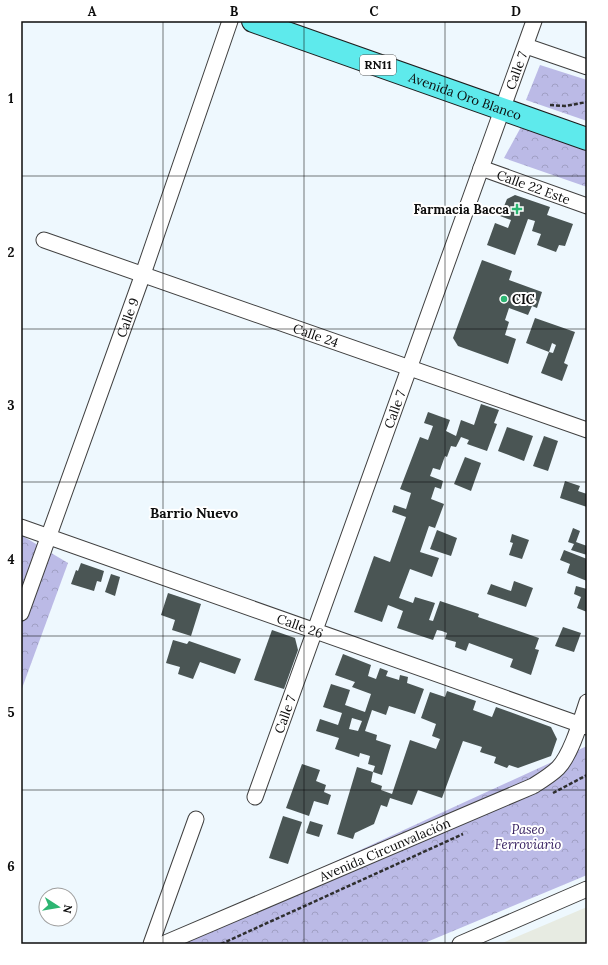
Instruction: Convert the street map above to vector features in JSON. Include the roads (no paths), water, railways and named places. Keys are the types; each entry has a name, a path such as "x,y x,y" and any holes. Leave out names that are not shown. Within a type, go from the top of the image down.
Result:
{"highway":[{"name":"Avenida Oro Blanco","path":"253,21 587,139"}],"street":[{"name":"Calle 9","path":"21,613 143,274 230,21"},
{"name":"Calle 7","path":"255,797 534,21"},
{"path":"526,46 587,67"},
{"name":"Calle 22 Este","path":"481,168 587,206"},
{"name":"Calle 24","path":"44,240 587,430"},
{"name":"Calle 26","path":"21,527 583,726"},
{"name":"Avenida Circunvalación","path":"163,944 533,786 545,779 558,768 566,758 583,726 587,702"},
{"path":"151,944 196,819"},
{"path":"460,944 587,889"}],"place":[{"name":"Farmacia Bacca","path":"517,209"},
{"name":"CIC","path":"504,299"}],"district":[{"name":"Barrio Nuevo","path":"194,513"}],"park label":[{"name":"Paseo Ferroviario","path":"528,836"}]}
